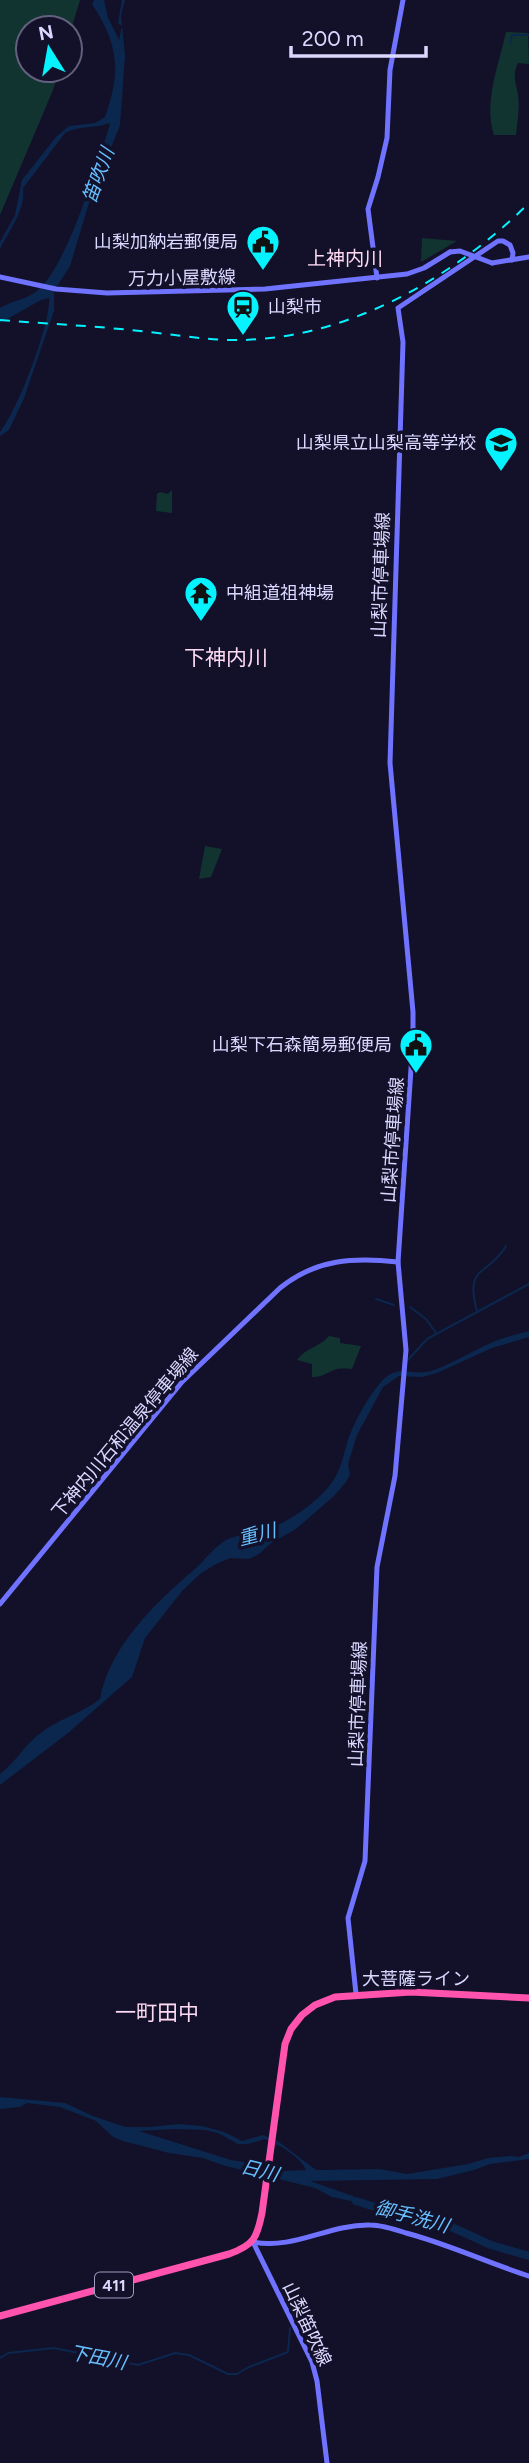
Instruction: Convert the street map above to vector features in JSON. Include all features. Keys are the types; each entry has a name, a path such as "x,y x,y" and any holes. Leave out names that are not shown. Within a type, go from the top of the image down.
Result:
{"highway":[{"name":"大菩薩ライン","path":"253,2242 262,2213 282,2057 291,2029 302,2015 329,1998 356,1994 411,1992 529,1998"},
{"name":"411","path":"0,2316 229,2254 253,2242"}],"main road":[{"path":"377,278 368,209 385,148 390,69 403,0"},
{"name":"山梨市停車場線","path":"356,1994 348,1918 365,1861 377,1567 392,1501 406,1350 398,1262 413,1039 411,988 390,763 402,356 398,308 498,241 510,245 512,260"},
{"name":"万力小屋敷線","path":"0,277 69,291 116,293 238,290 377,278 415,272 450,252 460,251 492,263 512,260"},
{"path":"512,260 529,257"},
{"name":"下神内川石和温泉停車場線","path":"0,1604 182,1382 280,1288 320,1264 360,1258 398,1262"},
{"path":"253,2242 285,2243 346,2227 381,2226 427,2238 529,2276"},
{"name":"山梨笛吹線","path":"253,2242 312,2362 317,2381 327,2463"}],"green space":[{"path":"0,0 80,0 76,14 14,14 14,84 55,84 0,215"},
{"path":"506,32 528,33 529,64 518,63 515,72 519,105 516,135 494,135 491,97"},
{"path":"422,238 457,241 421,262"},
{"path":"172,490 172,513 156,511 157,494 168,494"},
{"path":"205,846 222,849 211,877 199,879"},
{"path":"329,1336 340,1338 340,1343 361,1346 352,1369 338,1369 312,1377 312,1364 297,1360"}],"water":[{"name":"笛吹川","path":"94,0 104,0 108,18 119,40 122,26 118,23 122,0 125,0 121,15 125,56 120,125 88,206 70,266 54,291 54,311 24,398 9,430 0,436 32,367 45,327 49,298 0,323 0,308 34,293 46,282 57,264 78,218 110,123 65,133 23,188 19,212 0,249 0,242 15,215 22,180 56,137 69,126 95,123 105,117 114,86 115,59 108,33 92,4"},
{"name":"重川","path":"529,1331 529,1337 492,1348 437,1373 422,1377 399,1376 383,1387 357,1435 348,1464 350,1474 334,1496 296,1529 270,1544 259,1554 249,1559 230,1558 200,1574 183,1590 145,1638 132,1677 68,1733 0,1785 0,1774 38,1735 100,1699 113,1661 136,1627 218,1546 230,1538 257,1533 284,1522 324,1492 337,1474 359,1415 386,1377 402,1371 431,1371 495,1341"},
{"name":"日川","path":"0,2097 65,2103 125,2127 179,2124 202,2126 224,2132 242,2141 263,2135 279,2142 316,2170 379,2169 407,2174 488,2158 519,2157 529,2153 529,2159 490,2164 437,2179 310,2181 353,2196 365,2204 332,2197 315,2188 203,2158 169,2153 123,2141 113,2137 96,2121 60,2107 27,2103 20,2107 0,2109","holes":["205,2130 218,2133 238,2144 265,2139 294,2156 306,2170 281,2171 231,2160 139,2131"]}],"waterway":[{"path":"510,43 512,35 529,35"},
{"path":"477,1311 474,1296 476,1278 506,1246"},
{"path":"407,1361 427,1339 529,1284"},
{"path":"376,1299 394,1305"},
{"path":"410,1307 426,1319 436,1333"},
{"name":"御手洗川","path":"356,2201 422,2222 447,2225 491,2245 529,2256"},
{"name":"下田川","path":"0,2358 8,2353 54,2348 138,2365 175,2353 189,2355 228,2374 237,2374 288,2352 290,2328"}],"railway":[{"path":"0,320 231,340 283,336 323,328 361,315 434,278 500,230 529,203"}],"place":[{"name":"山梨加納岩郵便局","path":"263,272"},
{"name":"山梨市","path":"243,337"},
{"name":"山梨県立山梨高等学校","path":"501,473"},
{"name":"中組道祖神場","path":"201,623"},
{"name":"山梨下石森簡易郵便局","path":"416,1075"}],"district":[{"name":"上神内川","path":"345,258"},
{"name":"下神内川","path":"226,658"},
{"name":"一町田中","path":"157,2013"}]}
